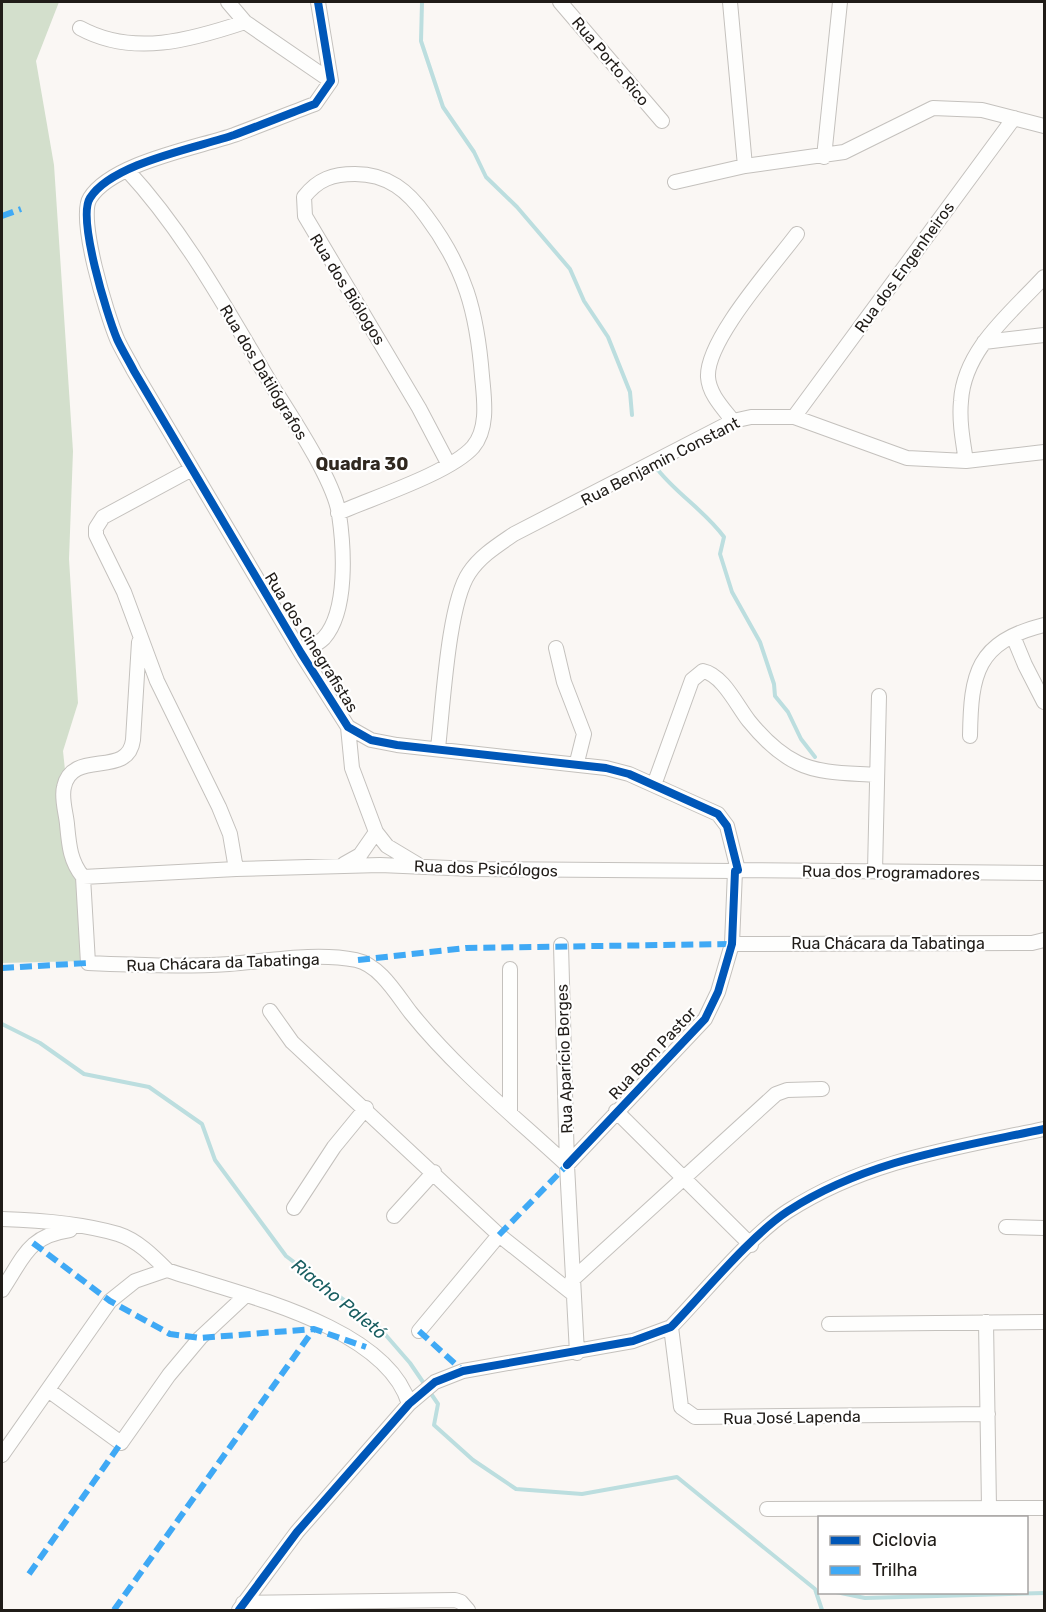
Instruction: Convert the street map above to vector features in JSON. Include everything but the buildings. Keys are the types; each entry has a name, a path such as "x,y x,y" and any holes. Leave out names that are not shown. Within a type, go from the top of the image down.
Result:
{"street":[{"path":"228,2 245,22 331,81"},
{"path":"128,170 315,104 331,81 318,2"},
{"name":"Rua Porto Rico","path":"561,2 662,121"},
{"path":"730,2 745,166"},
{"path":"824,157 840,2"},
{"path":"80,28 96,36 128,45 206,35 245,22"},
{"path":"675,182 745,166 824,157 862,146 933,108 982,110 1043,122"},
{"name":"Rua dos Engenheiros","path":"795,417 1014,118"},
{"name":"Rua dos Cinegrafistas","path":"128,170 107,180 88,200 85,214 106,310 118,341 301,654 348,727 370,740 577,762 606,768 654,785 718,814 730,835 736,871 732,944"},
{"name":"Rua dos Datilógrafos","path":"128,170 161,208 206,276 302,435 323,474 338,513 340,605 334,621 323,638 301,654"},
{"name":"Rua dos Biólogos","path":"338,513 449,465 473,446 482,428 484,404 476,328 468,292 456,260 412,196 389,180 367,174 341,174 322,179 304,196 305,216 414,399 449,465"},
{"path":"733,421 713,393 708,378 710,360 738,312 797,234"},
{"path":"966,462 961,400 973,359 984,342 1044,277"},
{"path":"984,342 1044,335"},
{"name":"Rua Benjamin Constant","path":"438,748 457,594 470,571 489,552 514,534 733,421 774,415 795,417 856,442 907,458 966,462 1044,453"},
{"path":"192,469 103,516 96,528 96,535 124,592 139,636 181,733 219,807 230,834 236,869"},
{"path":"970,736 971,694 977,674 994,648 1014,636 1044,625"},
{"path":"83,877 70,854 63,790 75,769 81,766 118,761 132,747 139,636"},
{"path":"1014,636 1025,665 1044,702"},
{"path":"556,648 564,682 584,734 577,762"},
{"path":"654,785 692,680 703,671 710,672 717,679 749,721 772,745 799,764 828,771 876,775"},
{"path":"875,871 879,696"},
{"name":"Rua dos Cinegrafistas","path":"348,727 352,768 376,832"},
{"path":"341,866 360,855 376,832 387,846 402,857 422,866"},
{"name":"Rua dos Psicólogos","path":"83,877 341,866 736,871"},
{"name":"Rua dos Programadores","path":"736,871 1044,873"},
{"name":"Rua Chácara da Tabatinga","path":"83,877 88,963 171,966 276,959 358,960 376,971 391,986 434,1039 510,1113"},
{"name":"Rua Chácara da Tabatinga","path":"732,944 1032,943 1044,940"},
{"name":"Rua Bom Pastor","path":"567,1165 705,1019 722,982 732,944"},
{"name":"Rua Aparício Borges","path":"561,945 567,1165 577,1353"},
{"path":"510,969 510,1113 567,1165"},
{"path":"270,1011 292,1042 366,1108 499,1235 572,1287 776,1094 787,1090 822,1089"},
{"path":"294,1208 334,1147 366,1108"},
{"path":"616,1112 751,1245"},
{"path":"241,1607 297,1532 409,1404 429,1386 463,1371 577,1353 633,1341 671,1327 751,1245 787,1212 836,1184 878,1166 1044,1128"},
{"path":"394,1216 434,1172"},
{"path":"2,1219 118,1234 152,1254 167,1270 306,1317 366,1347 397,1376 409,1404"},
{"path":"1006,1227 1044,1227"},
{"path":"2,1290 33,1243 54,1232 83,1228"},
{"path":"419,1331 499,1235"},
{"path":"2,1455 110,1301 135,1281 167,1270"},
{"path":"48,1390 121,1443 200,1338 245,1296"},
{"path":"986,1322 989,1507"},
{"path":"829,1324 1044,1322"},
{"name":"Rua José Lapenda","path":"671,1327 681,1407 695,1417 988,1414"},
{"path":"767,1509 1044,1508"},
{"path":"241,1607 455,1600 461,1602 468,1611"}],"green space":[{"path":"2,2 59,2 36,61 54,165 73,451 69,559 78,703 63,751 85,961 2,963"}],"waterway":[{"path":"422,2 421,41 443,107 474,152 486,177 517,207 570,269 584,301 608,337 630,392 632,415"},
{"path":"658,470 724,537 720,554 732,592 760,642 774,684 775,696 788,712 801,739 815,757"},
{"name":"Riacho Paletó","path":"2,1024 40,1043 84,1074 149,1087 202,1124 215,1160 286,1256 377,1325 410,1363 438,1404 434,1425 473,1460 516,1489 582,1494 677,1477 815,1589 822,1610"},
{"path":"1028,1593 1044,1593"},
{"path":"846,1594 865,1598 1008,1594"}],"marked path":[{"path":"2,216 21,209"},
{"path":"358,960 466,948 732,944"},
{"path":"2,968 88,963"},
{"path":"499,1235 567,1165"},
{"path":"33,1243 110,1301 170,1334 200,1338 314,1329 366,1347"},
{"path":"114,1610 314,1329"},
{"path":"419,1331 463,1371"},
{"path":"29,1574 121,1443"}],"cycle path":[{"path":"318,2 331,81 315,104 234,135 156,158 116,175 90,198 87,209 90,245 112,327 119,343 301,653 348,727 371,740 397,745 606,768 629,774 718,814 727,826 738,870 735,871 732,944 718,992 705,1019 567,1165"},
{"path":"239,1610 297,1532 409,1404 435,1382 463,1371 633,1341 671,1327 758,1235 788,1211 818,1194 849,1179 912,1158 1044,1129"}],"district":[{"name":"Quadra 30","path":"362,464"}]}
